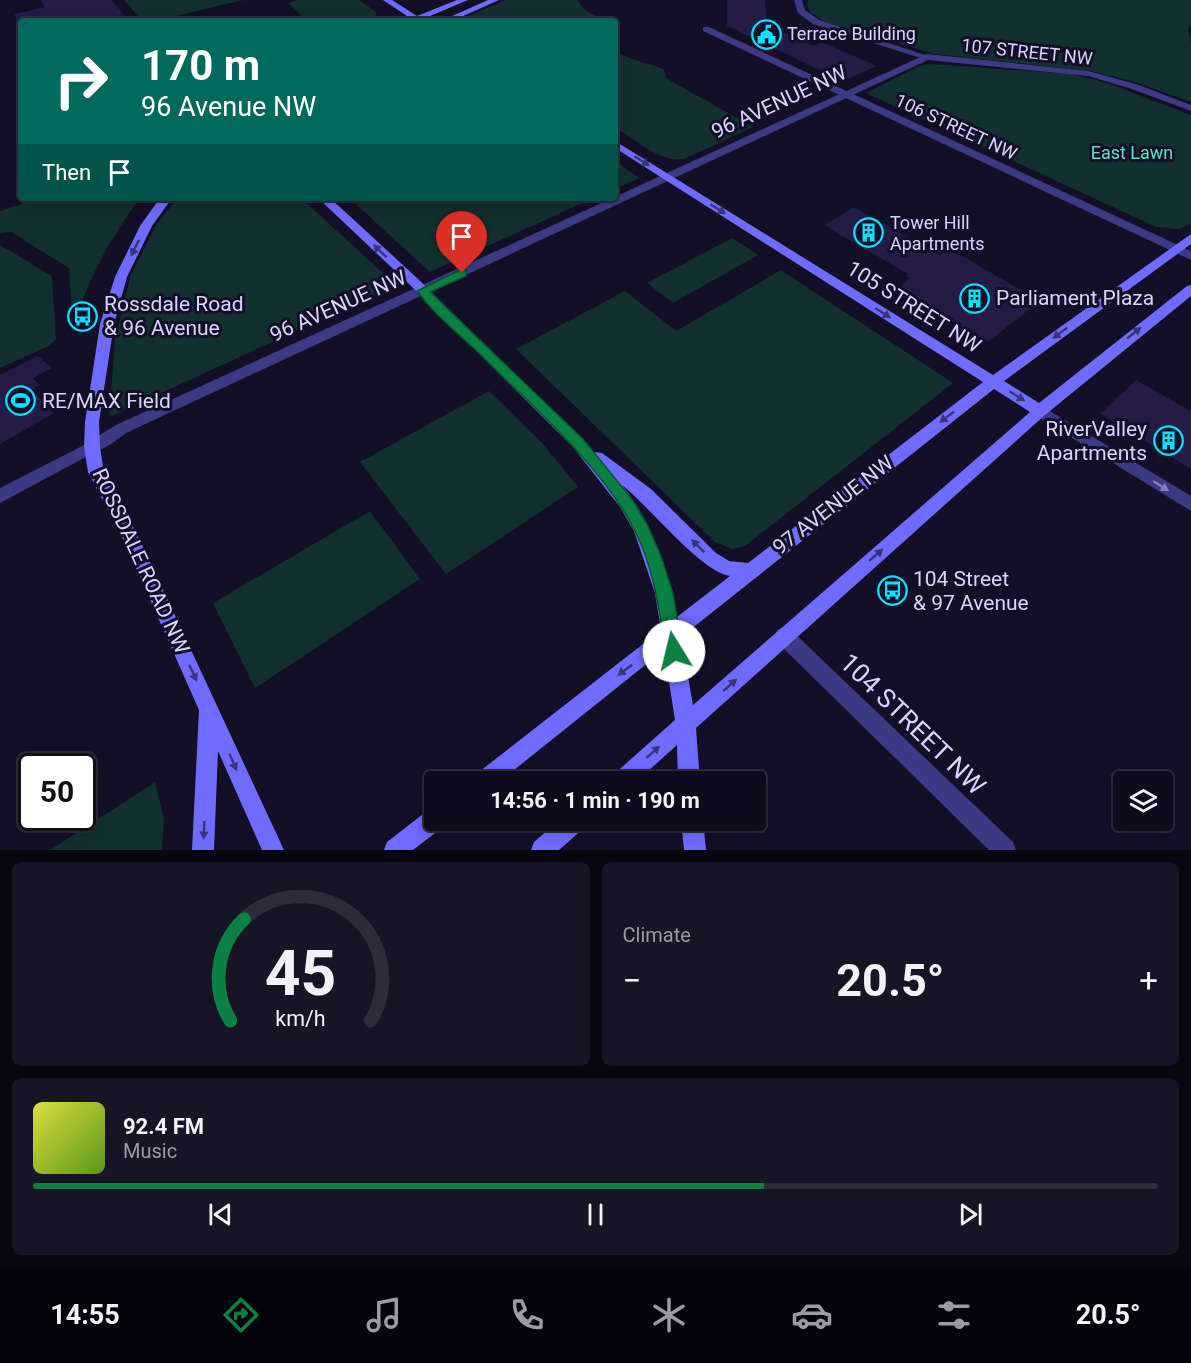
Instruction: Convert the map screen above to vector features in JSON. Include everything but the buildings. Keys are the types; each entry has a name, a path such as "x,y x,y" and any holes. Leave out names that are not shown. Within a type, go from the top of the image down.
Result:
{"main road":[{"path":"387,0 413,18"},
{"path":"421,18 464,0"},
{"path":"453,18 495,0"},
{"name":"105 STREET NW","path":"618,146 1040,411"},
{"name":"ROSSDALE ROAD NW","path":"164,201 146,226 126,267 107,324 92,422 92,447 96,472 131,538 273,850"},
{"path":"327,201 578,443 626,502 642,529 664,593 686,723 688,771"},
{"name":"97 AVENUE NW","path":"496,771 672,634 748,571 994,382 1174,248 1191,238"},
{"path":"632,771 1040,411 1191,289"},
{"path":"578,443 645,494 710,558 726,568 748,571"},
{"path":"203,850 209,708"},
{"path":"395,850 424,828"},
{"path":"542,850 564,831"},
{"path":"693,831 695,850"}],"street":[{"name":"107 STREET NW","path":"798,0 801,11 816,22 927,57 1090,74 1136,86 1191,108"},
{"name":"106 STREET NW","path":"706,29 1191,256"},
{"name":"96 AVENUE NW","path":"0,496 142,419 669,178 927,57"},
{"name":"105 STREET NW","path":"1040,411 1191,504"},
{"name":"104 STREET NW","path":"784,636 1005,850"}],"green space":[{"path":"124,0 243,0 168,18 139,18"},
{"path":"298,0 359,0 376,12 375,18 300,18 301,15 288,3"},
{"path":"506,0 578,0 587,11 601,18 463,18"},
{"path":"808,0 1191,0 1191,23 1188,30 1191,42 1191,102 1132,81 1091,71 935,54 828,23 811,13 807,6"},
{"path":"618,51 664,70 666,78 753,127 684,159 666,157 648,149 618,129"},
{"name":"East Lawn","path":"922,65 1071,74 1107,83 1191,115 1191,224 1179,229 1156,227 866,93"},
{"path":"618,163 639,178 618,188"},
{"path":"30,201 138,201 100,261 84,295 73,331 69,268 11,232 0,233 0,211"},
{"path":"176,201 304,201 396,285 109,417 115,340 131,274 157,224"},
{"path":"352,201 587,201 430,272"},
{"path":"732,238 758,255 673,303 647,283"},
{"name":"RE/MAX Field","path":"0,245 52,276 56,339 49,346 0,368"},
{"path":"781,270 953,383 745,546 732,549 715,542 516,349 625,291 676,331"},
{"path":"489,391 543,444 578,487 446,574 360,462"},
{"path":"370,511 420,579 255,688 213,603"},
{"path":"155,782 164,819 162,850 50,850 79,831 96,831 96,820"}],"place":[{"name":"Terrace Building","path":"766,34"},
{"name":"Tower Hill Apartments","path":"869,233"},
{"name":"Parliament Plaza","path":"975,298"},
{"name":"Rossdale Road & 96 Avenue","path":"83,316"},
{"name":"RE/MAX Field","path":"21,401"},
{"name":"RiverValley Apartments","path":"1168,441"},
{"name":"104 Street & 97 Avenue","path":"892,591"}],"route":[{"path":"462,273 423,291 578,443 626,502 642,529 653,556 664,593 674,651"}]}
